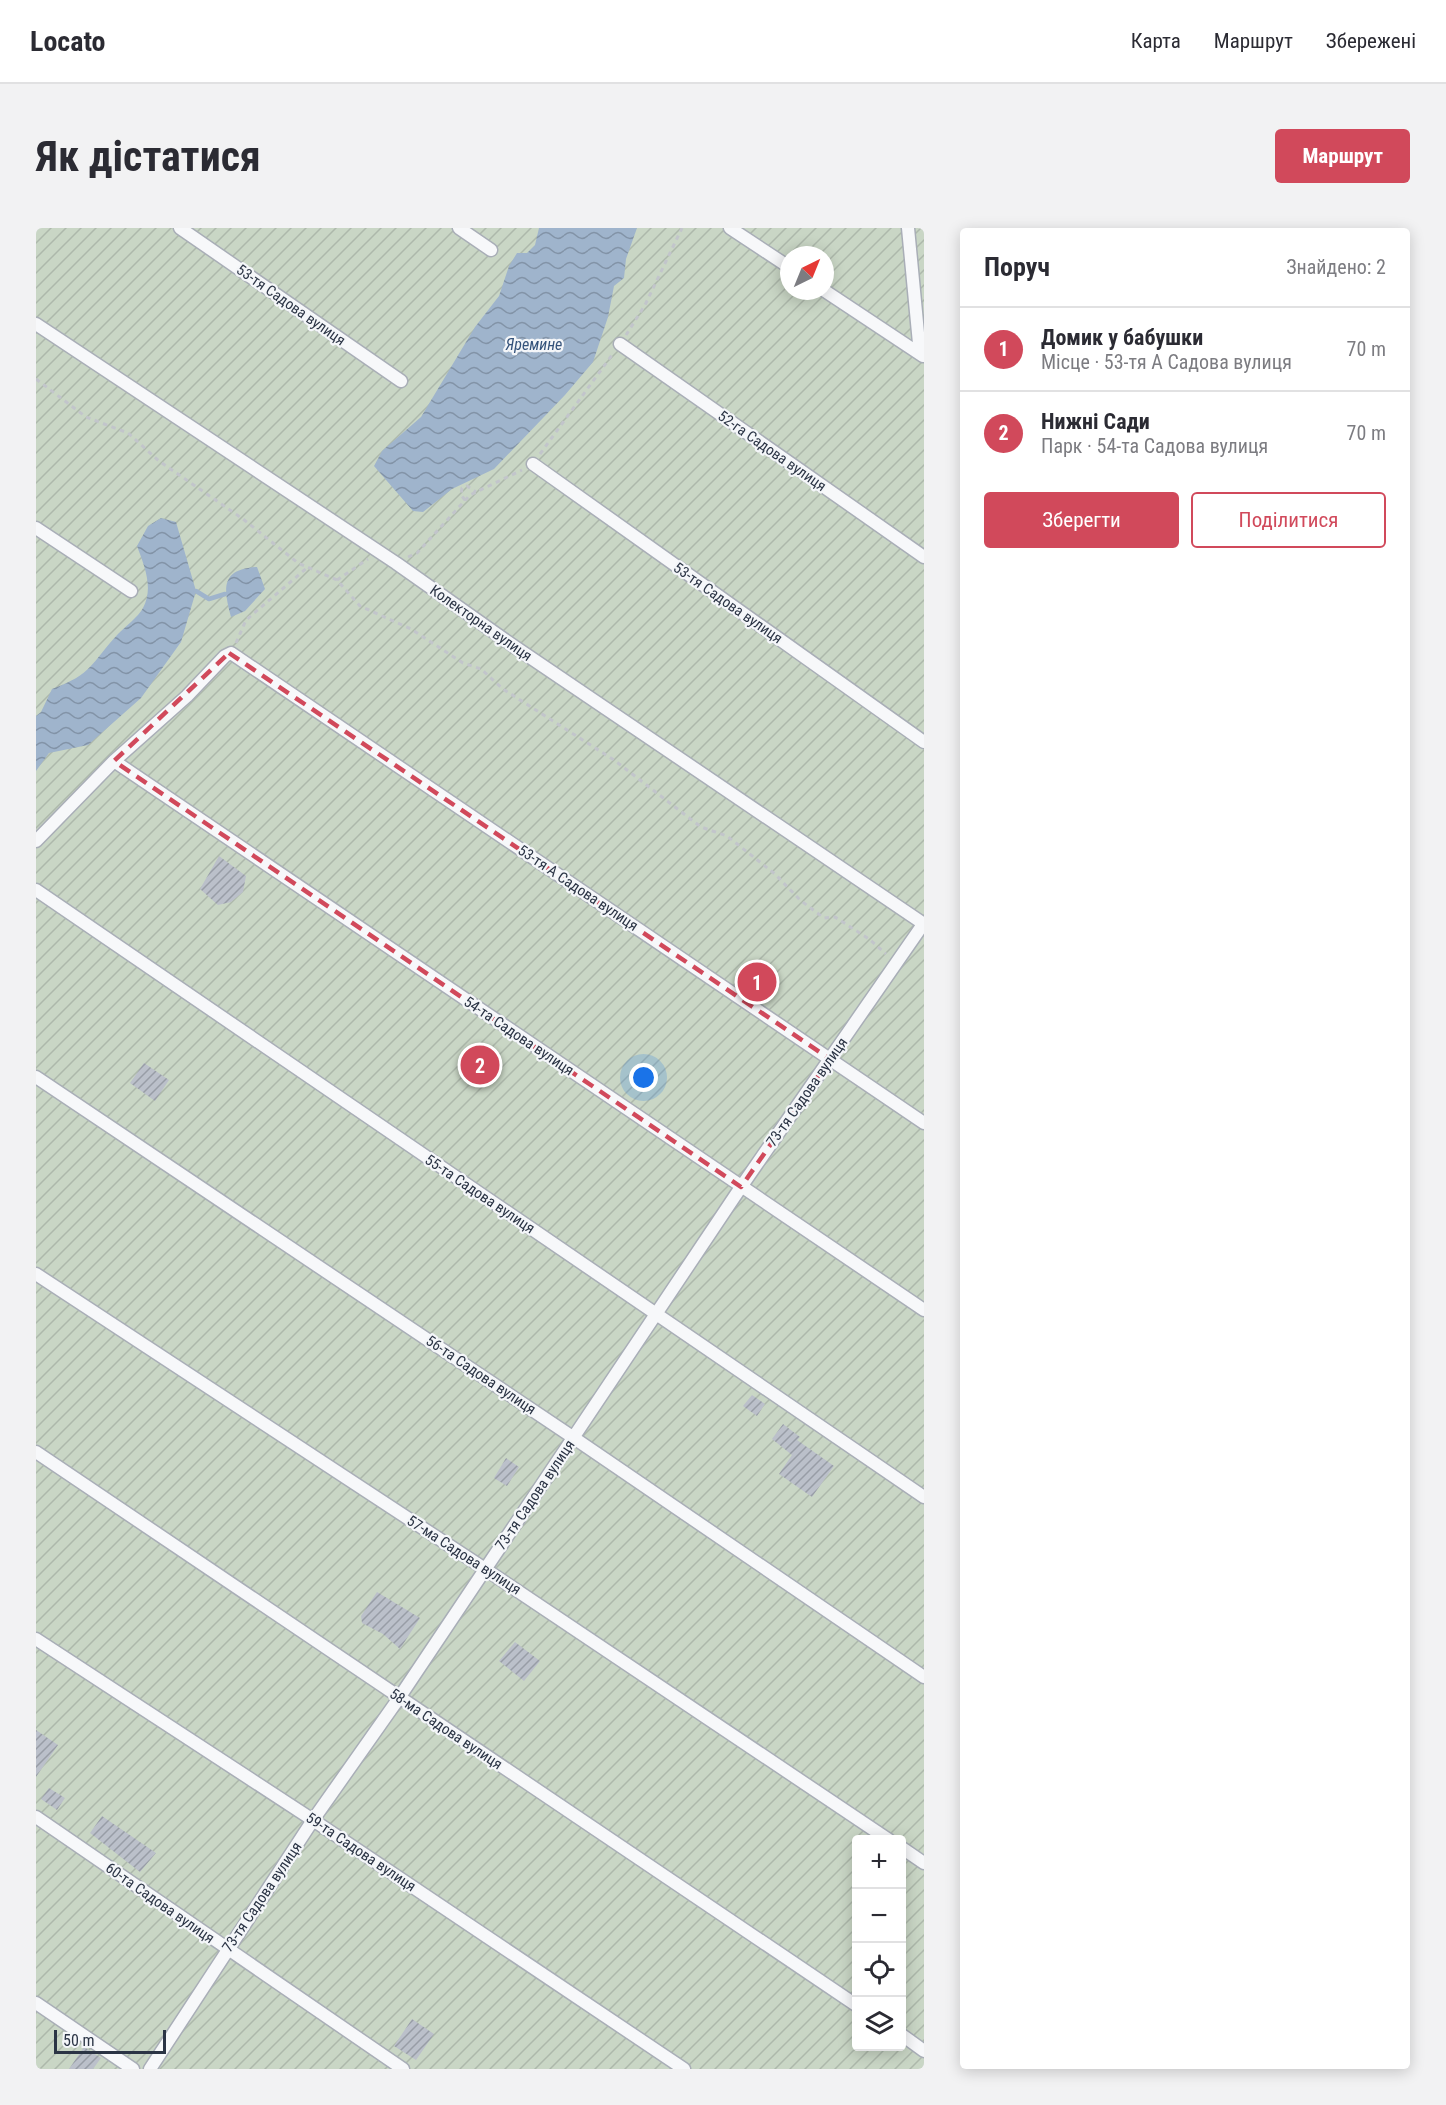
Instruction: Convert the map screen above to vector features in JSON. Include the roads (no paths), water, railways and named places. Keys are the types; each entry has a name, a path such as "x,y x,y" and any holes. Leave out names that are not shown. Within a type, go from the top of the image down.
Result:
{"street":[{"name":"53-тя Садова вулиця","path":"180,228 401,381"},
{"path":"459,228 491,250"},
{"path":"730,228 780,261"},
{"path":"908,228 922,356"},
{"path":"834,297 922,356"},
{"name":"Колекторна вулиця","path":"36,324 379,551 515,647 924,923"},
{"name":"52-га Садова вулиця","path":"620,344 924,557"},
{"name":"53-тя Садова вулиця","path":"533,464 924,742"},
{"path":"36,528 131,591"},
{"name":"53-тя А Садова вулиця","path":"114,760 187,696 225,656 231,654 924,1123"},
{"path":"36,841 114,760"},
{"name":"54-та Садова вулиця","path":"114,760 924,1310"},
{"name":"55-та Садова вулиця","path":"36,890 924,1497"},
{"name":"73-тя Садова вулиця","path":"150,2069 313,1820 399,1698 741,1187 924,923"},
{"name":"56-та Садова вулиця","path":"36,1077 574,1438 924,1677"},
{"name":"57-ма Садова вулиця","path":"36,1274 485,1569 883,1835"},
{"name":"58-ма Садова вулиця","path":"36,1452 852,2002"},
{"name":"59-та Садова вулиця","path":"36,1639 313,1820 684,2069"},
{"name":"60-та Садова вулиця","path":"36,1817 403,2069"},
{"path":"906,1851 924,1863"},
{"path":"36,2003 133,2069"},
{"path":"906,2039 924,2050"}],"water":[{"name":"Яремине","path":"539,228 637,228 626,259 624,278 614,286 608,317 593,362 565,395 494,469 452,489 423,512 413,511 374,466 382,451 421,417 475,327 499,296 509,266 517,253 527,253 535,245"},
{"path":"161,518 176,522 196,591 181,642 141,698 88,745 49,753 36,771 36,716 41,712 52,689 84,673 143,608 148,585 137,546 148,526"},
{"path":"257,567 265,589 245,611 231,617 226,589 231,576 245,569"}],"waterway":[{"path":"196,591 209,599 225,594"}],"place":[{"name":"Домик у бабушки","path":"757,982"},
{"name":"Нижні Сади","path":"480,1065"}]}
